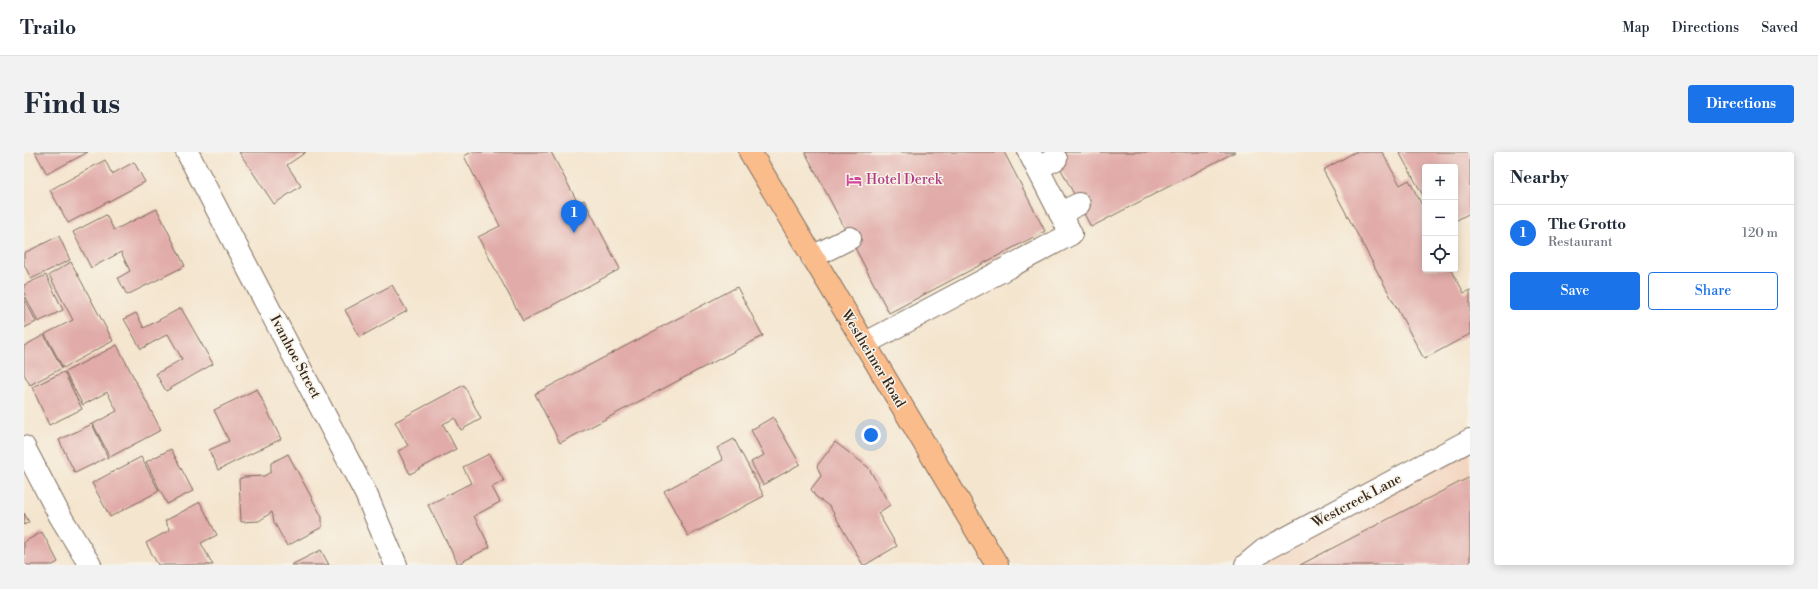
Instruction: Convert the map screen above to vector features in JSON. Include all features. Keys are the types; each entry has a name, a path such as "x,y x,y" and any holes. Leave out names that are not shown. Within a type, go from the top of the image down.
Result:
{"main road":[{"name":"Westheimer Road","path":"750,152 997,565"}],"street":[{"name":"Ivanhoe Street","path":"187,152 366,494 396,565"},
{"path":"864,344 1071,234 1069,208 1040,160"},
{"path":"812,257 850,238"},
{"name":"Westcreek Lane","path":"1246,565 1264,550 1470,440"},
{"path":"24,447 60,516 90,565"}],"shaded area":[{"path":"1470,451 1470,565 1265,565 1281,551"}],"building":[{"path":"35,152 88,152 47,174"},
{"path":"239,152 306,152 287,165 301,186 274,204"},
{"path":"472,152 551,152 578,203 584,200 620,269 523,321 478,237 500,226 464,156"},
{"path":"805,152 1004,152 1045,231 889,313"},
{"path":"1052,152 1235,152 1091,227"},
{"path":"1355,152 1382,152 1400,185 1409,180 1422,205 1422,272 1453,272 1464,293 1470,290 1470,334 1424,359 1323,170"},
{"path":"1399,152 1470,152 1470,213 1458,219 1458,164 1422,164 1422,194"},
{"path":"105,160 112,174 134,162 145,182 68,223 50,190"},
{"path":"157,209 185,266 127,295 118,278 130,271 121,252 91,268 73,232 106,215 114,230"},
{"path":"59,236 70,260 31,279 24,264 24,253"},
{"path":"71,262 113,341 63,368 45,334 73,320 49,275"},
{"path":"46,275 63,310 38,322 24,293 24,285"},
{"path":"392,285 407,311 360,337 345,310"},
{"path":"737,287 763,336 560,443 535,394"},
{"path":"24,297 36,322 24,328"},
{"path":"181,308 213,364 166,391 156,374 182,359 168,334 141,349 124,319 136,313 144,328"},
{"path":"44,335 62,368 30,385 24,374 24,346"},
{"path":"117,345 161,430 110,457 93,424 117,411 107,392 83,405 65,372"},
{"path":"64,372 82,409 49,425 32,387"},
{"path":"464,385 481,419 461,430 455,418 443,424 456,449 410,474 398,451 408,446 395,422"},
{"path":"257,389 281,439 218,470 209,450 229,441 214,410"},
{"path":"773,417 800,464 763,485 751,462 764,455 751,430"},
{"path":"92,424 108,457 75,473 59,440"},
{"path":"734,439 764,496 688,536 664,491 723,460 717,448"},
{"path":"835,442 868,467 890,505 878,513 897,546 865,565 863,565 830,507 815,496 811,489 821,476 817,466"},
{"path":"171,449 193,491 167,504 146,462"},
{"path":"288,454 322,517 322,527 287,546 274,522 272,512 259,521 241,522 239,479 244,477 264,476 271,472 271,463"},
{"path":"489,454 504,481 492,487 500,502 474,516 490,547 458,564 428,505 471,483 463,467"},
{"path":"141,457 159,491 110,517 92,483"},
{"path":"1470,477 1470,565 1300,565 1421,502"},
{"path":"200,502 217,535 201,543 213,565 158,565 146,543 170,530 165,521"},
{"path":"24,513 29,522 24,525"},
{"path":"42,532 58,562 53,565 24,565 24,542"},
{"path":"321,550 329,565 291,565"}],"place":[{"name":"Hotel Derek","path":"854,180"},
{"name":"The Grotto","path":"574,233"}]}
